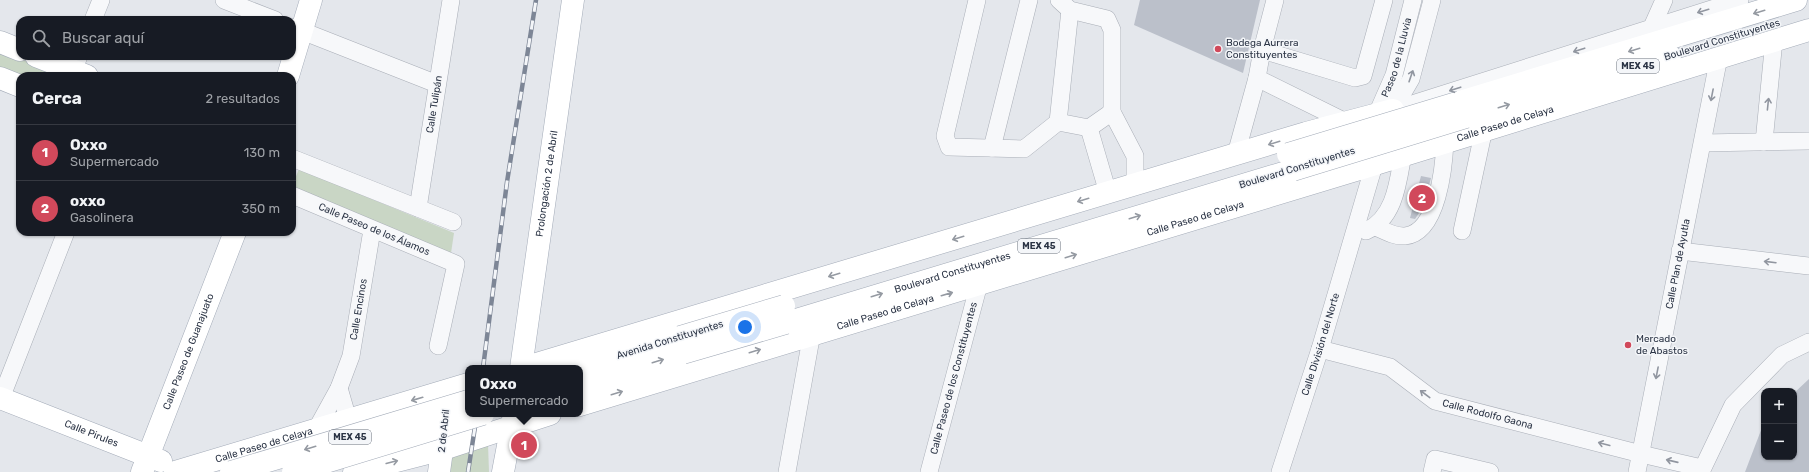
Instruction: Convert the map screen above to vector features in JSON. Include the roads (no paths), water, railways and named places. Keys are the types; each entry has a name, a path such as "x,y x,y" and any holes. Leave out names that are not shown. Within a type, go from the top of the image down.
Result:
{"main road":[{"path":"297,29 311,0"},
{"name":"Prolongación 2 de Abril","path":"522,365 573,0"},
{"name":"Boulevard Constituyentes","path":"1470,116 1796,0"},
{"name":"Boulevard Constituyentes","path":"782,316 1290,162 1470,116 1781,22 1809,16"},
{"name":"Calle Paseo de Celaya","path":"541,365 554,363 714,310 782,316 812,333 1313,183 1445,141 1470,116 1720,57 1809,30"},
{"path":"0,42 16,48"},
{"path":"51,60 80,68"},
{"path":"289,72 291,60"},
{"path":"0,78 16,84"},
{"name":"Calle Paseo de Celaya","path":"583,404 726,359 782,316 1108,193 1306,133 1385,112"},
{"name":"Calle Paseo de Guanajuato","path":"145,464 233,236"},
{"name":"Avenida Constituyentes","path":"583,367 681,345 782,316"},
{"name":"Avenida Constituyentes","path":"583,383 681,345"},
{"name":"Calle Paseo de Celaya","path":"177,471 458,387"},
{"name":"2 de Abril","path":"439,472 458,387"},
{"name":"Calle Pirules","path":"0,399 145,464 177,471"},
{"name":"MEX 45","path":"231,472 465,402"},
{"name":"MEX 45","path":"293,472 473,417"},
{"path":"362,471 443,449 513,420 532,417"},
{"path":"503,472 513,420"}],"street":[{"path":"95,16 101,0"},
{"path":"224,0 265,16"},
{"name":"Calle Tulipán","path":"418,208 451,0"},
{"path":"977,0 945,136 949,146 1024,148 1058,122 1089,128 1112,112"},
{"path":"992,148 1029,0"},
{"path":"1236,154 1257,78 1274,0"},
{"path":"1262,50 1356,78 1363,76 1384,0"},
{"name":"Paseo de la Lluvia","path":"1385,112 1413,0"},
{"name":"Paseo de la Lluvia","path":"1385,112 1411,79 1432,0"},
{"path":"1652,27 1664,0"},
{"name":"Calle Paseo de Celaya","path":"1385,112 1740,0"},
{"path":"1058,122 1065,5 1107,18 1112,30 1112,112 1135,156 1135,185"},
{"path":"297,29 437,84"},
{"path":"1764,142 1774,40"},
{"name":"Calle Plan de Ayutla","path":"1637,472 1720,57"},
{"path":"1257,78 1346,122"},
{"path":"1376,227 1389,233 1405,236 1416,233 1425,224 1432,212 1444,169 1445,141 1433,137 1427,132 1422,123 1422,111 1426,99"},
{"name":"Calle División del Norte","path":"1280,472 1320,349 1359,216 1365,167 1385,112"},
{"path":"1462,231 1470,116"},
{"path":"1089,128 1108,193"},
{"path":"1306,133 1320,142 1326,154 1322,172 1313,183"},
{"path":"1703,143 1809,142"},
{"path":"1352,237 1376,227 1396,198 1403,154"},
{"path":"296,160 453,222"},
{"name":"Calle Paseo de los Álamos","path":"296,197 372,230 456,264 438,346"},
{"name":"Calle Encinos","path":"317,428 339,388 351,356 372,230"},
{"path":"0,399 64,236"},
{"path":"1680,251 1809,266"},
{"name":"Calle Paseo de los Constituyentes","path":"929,472 979,284"},
{"path":"714,310 724,314 735,332 732,351 726,359"},
{"path":"786,472 812,333"},
{"path":"1702,470 1732,405 1782,355 1809,342"},
{"name":"Calle Rodolfo Gaona","path":"1320,349 1390,367 1435,401 1702,470"},
{"path":"339,388 352,418 366,424 373,440 371,458 362,471"},
{"path":"1432,472 1436,459 1490,472"}],"railway":[{"path":"483,365 507,182 536,0"},
{"path":"468,472 477,417"}],"place":[{"name":"Bodega Aurrera Constituyentes","path":"1218,49"},
{"name":"oxxo","path":"1422,198"},
{"name":"Mercado de Abastos","path":"1628,345"},
{"name":"Oxxo","path":"524,445"}]}
